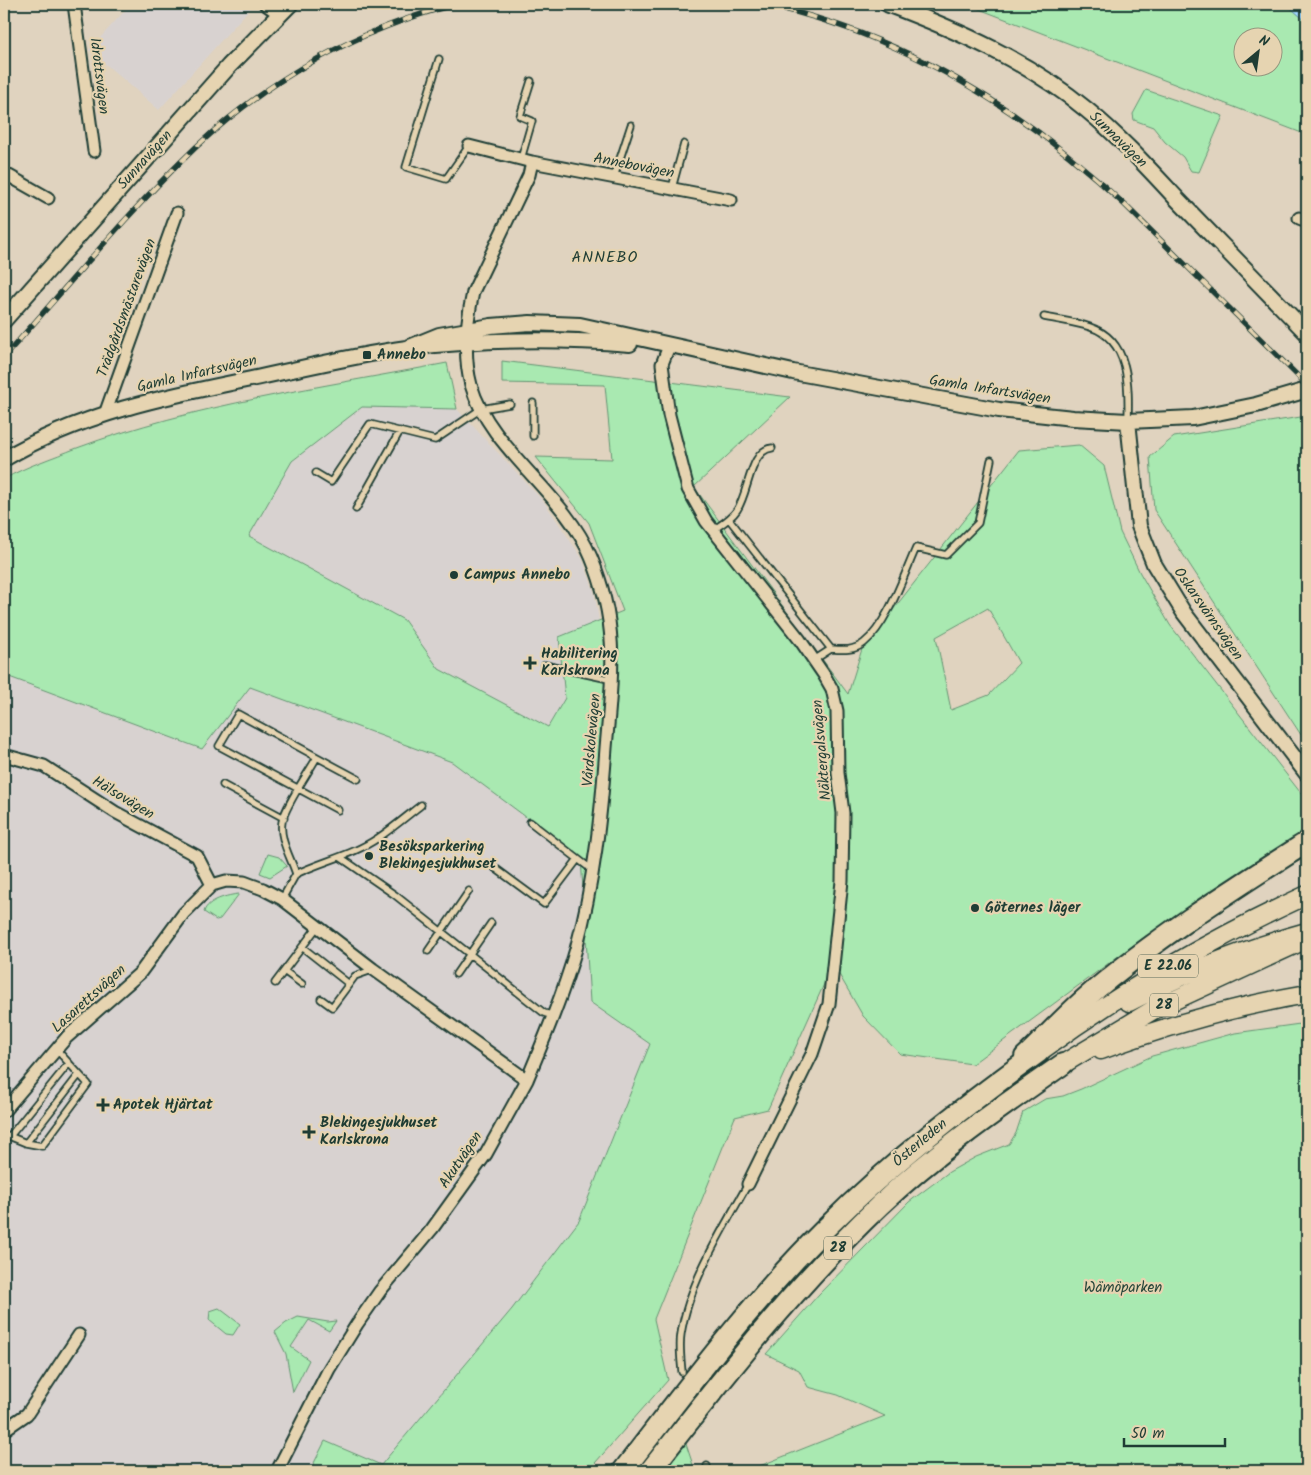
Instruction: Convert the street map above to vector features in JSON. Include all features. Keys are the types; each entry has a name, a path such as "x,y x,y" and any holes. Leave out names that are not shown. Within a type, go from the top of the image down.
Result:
{"highway":[{"path":"1000,1080 1088,996 1142,954 1307,842"},
{"name":"E 22.06","path":"1039,1052 1092,1013 1166,967 1272,911 1307,895"},
{"name":"Österleden","path":"623,1471 744,1318 825,1229 912,1148 956,1112 1039,1052 1148,992 1199,968 1266,943 1307,932"},
{"name":"Österleden","path":"650,1471 761,1333 800,1288 881,1205 927,1164 1063,1064 1153,1010 1307,939"},
{"path":"1063,1064 1134,1038 1210,1014 1248,1004 1307,994"}],"main road":[{"name":"Sunnavägen","path":"888,4 952,28 990,47 1039,76 1086,110 1133,153 1307,333"},
{"name":"Sunnavägen","path":"4,320 284,8"}],"street":[{"name":"Idrottsvägen","path":"74,4 94,151"},
{"path":"264,4 284,8"},
{"name":"Annebovägen","path":"469,146 526,160 731,200"},
{"path":"468,336 473,292 529,176 526,160"},
{"path":"4,173 48,198"},
{"name":"Trädgårdsmästarevägen","path":"105,414 177,213"},
{"name":"Gamla Infartsvägen","path":"4,459 43,439 105,414 196,390 407,348 439,335 468,336 530,323 580,325 669,346 998,410 1073,418 1128,421 1193,418 1256,405 1307,390"},
{"name":"Vårdskolevägen","path":"468,336 471,384 481,409 508,446 555,499 576,529 590,556 611,620 613,680 601,814 593,868 576,948 554,1016 527,1080"},
{"name":"Näktergalsvägen","path":"669,346 662,364 669,415 688,489 713,530 814,660 832,688 837,711 838,774 842,813 842,881 829,1004 812,1054 748,1184"},
{"name":"Oskarsvärnsvägen","path":"1128,421 1139,526 1154,564 1184,613 1307,774"},
{"name":"Hälsovägen","path":"4,756 44,766 115,812 197,856 212,885"},
{"path":"212,885 226,881 244,882 263,889 282,900 373,969 527,1080"},
{"name":"Lasarettsvägen","path":"4,1111 84,1019 120,993 140,973 184,913 212,885"},
{"name":"Akutvägen","path":"277,1471 329,1369 380,1291 432,1229 486,1154 527,1080"},
{"path":"4,1430 26,1414 79,1335"}],"lane":[{"path":"439,60 406,167 446,179 469,146"},
{"path":"526,160 532,121 520,116 531,81"},
{"path":"614,177 630,125"},
{"path":"672,188 684,144"},
{"path":"1044,317 1091,327 1112,340 1125,360 1129,397 1128,421"},
{"path":"533,403 533,436"},
{"path":"316,473 331,482 370,424 435,440 481,409 510,404"},
{"path":"356,509 400,431"},
{"path":"713,530 729,519 737,509 745,494 755,458 765,448 772,448"},
{"path":"814,660 831,649 849,650 865,643 888,613 916,548 946,555 978,523 991,460"},
{"path":"729,519 831,649"},
{"path":"545,665 613,680"},
{"path":"338,810 219,746 238,714 358,779"},
{"path":"296,874 285,848 282,822 317,757"},
{"path":"223,785 284,818"},
{"path":"282,900 296,874 315,864 340,857 377,839 422,805"},
{"path":"530,822 578,859 593,868"},
{"path":"340,857 395,895 544,1013 554,1016"},
{"path":"495,868 544,904 578,859"},
{"path":"428,951 469,891"},
{"path":"456,974 491,923"},
{"path":"275,983 318,926"},
{"path":"302,948 349,984"},
{"path":"321,999 332,1007 355,976 373,969"},
{"path":"284,971 302,984"},
{"path":"4,1134 26,1143 42,1146 88,1084 78,1076 69,1063 56,1050"},
{"path":"10,1136 69,1063"},
{"path":"26,1143 78,1076"},
{"path":"682,1372 680,1336 687,1304 715,1244 748,1184"}],"shaded area":[{"path":"131,4 253,5 159,110 89,50"},
{"name":"Campus Annebo","path":"362,407 457,409 544,502 582,558 594,591 599,621 559,637 565,698 548,727 439,669 404,620 249,536 292,461"},
{"name":"Blekingesjukhuset Karlskrona","path":"4,675 202,749 249,686 452,762 581,858 590,1002 650,1044 579,1221 512,1309 381,1465 325,1441 310,1471 4,1471"}],"green space":[{"path":"966,4 1286,4 1307,22 1307,135"},
{"path":"1146,90 1223,116 1199,172 1191,171 1183,157 1165,142 1153,127 1134,120 1133,114"},
{"path":"502,361 790,397 694,487 848,694 862,649 1019,450 1079,445 1104,466 1120,532 1140,573 1170,625 1307,801 1307,857 1147,935 972,1064 900,1054 863,1016 833,964 768,1109 735,1117 654,1319 668,1380 588,1471 310,1471 325,1441 381,1465 512,1309 579,1221 650,1044 590,1002 581,858 452,762 250,687 202,749 4,675 4,479 77,448 167,420 260,398 447,363 457,409 362,407 292,461 249,536 404,620 439,669 548,727 565,698 559,637 623,611 589,523 536,457 612,459 605,385 502,383","holes":["988,608 1019,663 989,695 951,710 936,637"]},
{"path":"1307,416 1307,744 1154,510 1150,457 1174,437"},
{"path":"268,854 279,857 287,866 270,877 260,873"},
{"path":"239,894 220,919 216,920 204,912 213,901"},
{"name":"Wämöparken","path":"1307,1023 1307,1471 747,1471 885,1416 838,1395 808,1387 799,1370 766,1354 819,1294 909,1202 949,1172 976,1157 1009,1144 1016,1133 1023,1112 1045,1099 1063,1096 1081,1089 1152,1056 1235,1033"},
{"path":"219,1308 240,1324 233,1335 226,1334 209,1320 210,1311"},
{"path":"298,1317 328,1322 336,1321 329,1331 309,1320 291,1347 309,1360 293,1392 286,1354 275,1332 286,1323"},
{"path":"685,1441 695,1471 666,1471"}],"water":[{"path":"1286,4 1307,4 1307,22"}],"railway":[{"path":"4,357 145,198 223,123 284,78 317,59 385,27 457,4"},
{"path":"763,4 814,17 912,55 1002,107 1045,137 1125,205 1307,385"}],"place":[{"name":"Annebo","path":"367,355"},
{"name":"Campus Annebo","path":"454,575"},
{"name":"Habilitering Karlskrona","path":"530,663"},
{"name":"Besöksparkering Blekingesjukhuset","path":"369,856"},
{"name":"Göternes läger","path":"975,908"},
{"name":"Apotek Hjärtat","path":"103,1105"},
{"name":"Blekingesjukhuset Karlskrona","path":"309,1132"}],"district":[{"name":"ANNEBO","path":"605,257"}]}
